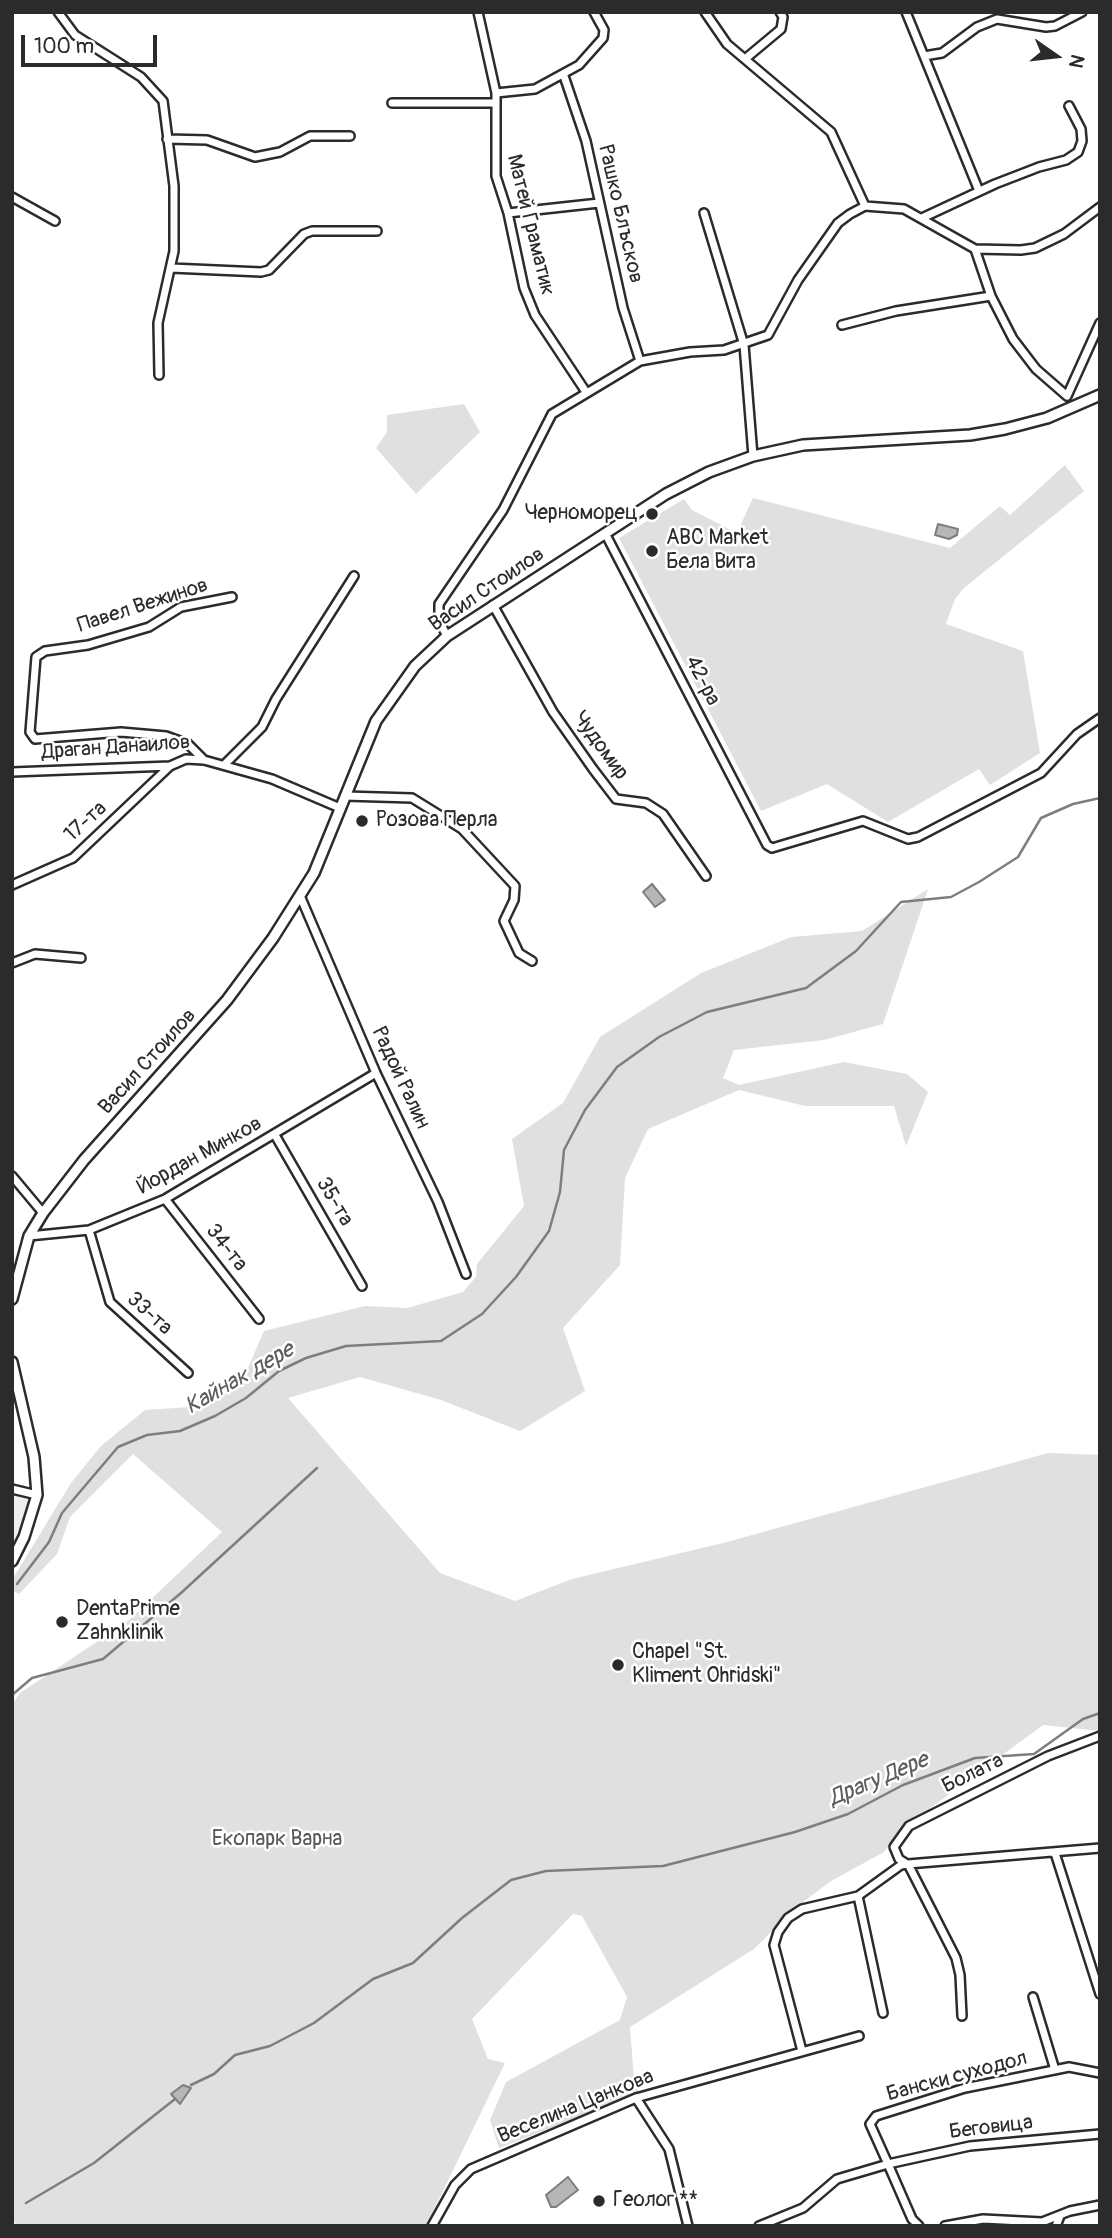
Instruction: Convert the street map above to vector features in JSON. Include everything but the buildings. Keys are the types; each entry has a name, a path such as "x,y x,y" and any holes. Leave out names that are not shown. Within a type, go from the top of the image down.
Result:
{"street":[{"path":"58,12 75,35 141,77 158,92 166,112 174,186 174,251 158,323 159,374"},
{"name":"Матей Граматик","path":"478,12 496,93 496,176 508,213 528,302 586,393"},
{"path":"496,93 535,89 564,76 579,65 603,38 604,30 594,12"},
{"path":"705,12 727,44 831,132 865,206"},
{"path":"745,59 781,29 783,16 780,12"},
{"path":"906,12 979,191"},
{"path":"923,56 942,53 977,27 997,19 1055,26 1082,12"},
{"name":"Рашко Блъсков","path":"564,76 586,141 623,308 640,361"},
{"path":"392,103 496,103"},
{"path":"922,218 1038,167 1066,160 1078,152 1081,129 1069,106"},
{"path":"167,139 207,140 255,157 280,152 310,136 350,136"},
{"path":"12,197 55,221"},
{"path":"508,213 599,203"},
{"path":"447,636 439,621 439,604 503,510 552,414 640,361 744,345 764,338 773,330 798,280 838,223 865,206 904,209 975,249 1035,248 1064,234 1100,207"},
{"path":"704,213 744,345 753,456"},
{"path":"171,268 261,272 269,270 304,234 312,231 377,232"},
{"path":"975,249 991,296 1013,339 1036,369 1067,396"},
{"path":"842,325 896,311 991,296"},
{"path":"1069,410 1067,396 1100,324"},
{"name":"Васил Стоилов","path":"12,1299 17,1258 43,1213 93,1150 227,1000 301,898 314,873 369,733 415,666 447,636 682,485 753,456 803,445 993,431 1069,410 1100,395"},
{"name":"42-ра","path":"605,533 766,845 777,849 863,821 908,839 918,837 1041,773 1077,734 1100,718"},
{"path":"225,764 262,727 276,699 354,576"},
{"name":"Павел Вежинов","path":"204,760 188,744 166,736 121,732 32,737 30,698 36,657 45,651 88,645 149,627 181,607 232,597"},
{"name":"Чудомир","path":"494,605 553,712 616,799 646,803 663,814 706,876"},
{"name":"Драган Данаилов","path":"12,772 170,766 186,760 204,760 225,764 340,808"},
{"name":"17-та","path":"12,885 73,858 170,766"},
{"path":"345,796 412,798 470,835 515,886 517,892 504,921 519,953 532,961"},
{"name":"Радой Ралин","path":"301,898 376,1073 438,1202 466,1274"},
{"path":"12,963 35,954 47,953 80,958"},
{"name":"Йордан Минков","path":"29,1236 89,1230 165,1199 376,1073"},
{"name":"35-та","path":"275,1135 362,1286"},
{"path":"12,1176 43,1213"},
{"name":"34-та","path":"165,1199 260,1319"},
{"name":"33-та","path":"89,1230 110,1302 188,1373"},
{"path":"12,1362 34,1457 37,1495 24,1537 12,1561"},
{"path":"12,1489 37,1495"},
{"name":"Болата","path":"908,1864 899,1859 894,1847 909,1826 1048,1756 1100,1736"},
{"path":"802,2051 774,1945 778,1932 788,1919 802,1909 858,1896 901,1865 1100,1848"},
{"path":"1055,1853 1100,1994"},
{"path":"908,1864 956,1958 960,1975 962,2016"},
{"path":"858,1896 883,2013"},
{"path":"1033,1997 1055,2070"},
{"name":"Веселина Цанкова","path":"432,2226 455,2185 471,2169 636,2098 859,2036"},
{"name":"Бански суходол","path":"888,2164 871,2128 872,2119 876,2116 964,2088 1069,2067 1100,2073"},
{"path":"636,2098 669,2149 688,2226"},
{"name":"Беговица","path":"759,2226 803,2208 837,2179 888,2164 970,2146 1100,2134"},
{"path":"888,2164 912,2219 919,2226"},
{"path":"945,2226 983,2219 1042,2222 1100,2205"},
{"path":"1056,2226 1060,2216"}],"shaded area":[{"path":"938,524 958,529 957,535 949,539 935,535"},
{"path":"652,884 665,900 655,907 643,892"},
{"path":"12,1493 32,1498 12,1548"},
{"path":"183,2085 191,2088 180,2104 171,2094"},
{"path":"568,2177 578,2190 556,2207 551,2207 546,2195"}],"green space":[{"path":"464,404 480,432 416,494 376,448 387,432 387,415"},
{"path":"1065,465 1084,491 964,588 955,599 946,624 1023,651 1040,753 990,785 979,769 888,822 827,784 761,811 619,538 684,499 692,510 737,533 753,498 950,548 1000,506 1010,515"},
{"name":"Екопарк Варна","path":"928,889 883,1024 824,1040 734,1050 723,1078 739,1085 844,1062 907,1074 928,1092 906,1146 894,1106 805,1106 739,1090 648,1129 625,1178 620,1265 563,1328 585,1391 520,1431 441,1400 360,1377 288,1398 440,1573 515,1601 572,1579 727,1542 1048,1453 1100,1455 1100,1731 1043,1725 902,1829 884,1852 831,1881 799,1905 754,1949 630,2027 634,2079 639,2094 499,2148 490,2120 506,2082 620,2020 627,1997 582,1916 573,1914 472,2019 488,2059 505,2063 426,2226 16,2226 12,2215 12,1704 20,1693 128,1621 222,1532 133,1454 70,1517 57,1554 19,1594 12,1590 12,1580 71,1483 101,1446 145,1410 190,1407 247,1370 264,1331 365,1306 407,1308 463,1292 476,1277 477,1264 524,1206 512,1139 563,1103 600,1037 701,973 791,937 862,931"}],"waterway":[{"name":"Кайнак дере","path":"17,1584 49,1542 62,1513 118,1447 147,1435 180,1431 215,1416 246,1398 279,1371 306,1358 346,1346 441,1341 482,1314 516,1277 549,1231 560,1192 564,1150 585,1110 617,1067 659,1037 707,1012 806,988 856,951 901,902 951,897 1018,857 1041,818 1073,804 1100,798"},
{"name":"Кайнак дере","path":"12,1695 32,1678 103,1659 181,1593 317,1468"},
{"name":"Драгу Дере","path":"191,2085 214,2074 235,2055 270,2046 314,2023 373,1979 413,1963 462,1918 511,1880 546,1871 663,1866 795,1832 848,1814 903,1785 975,1758 1034,1754 1083,1719 1100,1713"},
{"path":"26,2203 94,2163 175,2099"}],"place":[{"name":"Черноморец","path":"652,514"},
{"name":"ABC Market Бела Вита","path":"652,551"},
{"name":"Розова Перла","path":"362,821"},
{"name":"DentaPrime Zahnklinik","path":"62,1622"},
{"name":"Chapel \"St. Kliment Ohridski\"","path":"618,1665"},
{"name":"Геолог **","path":"599,2201"}]}
